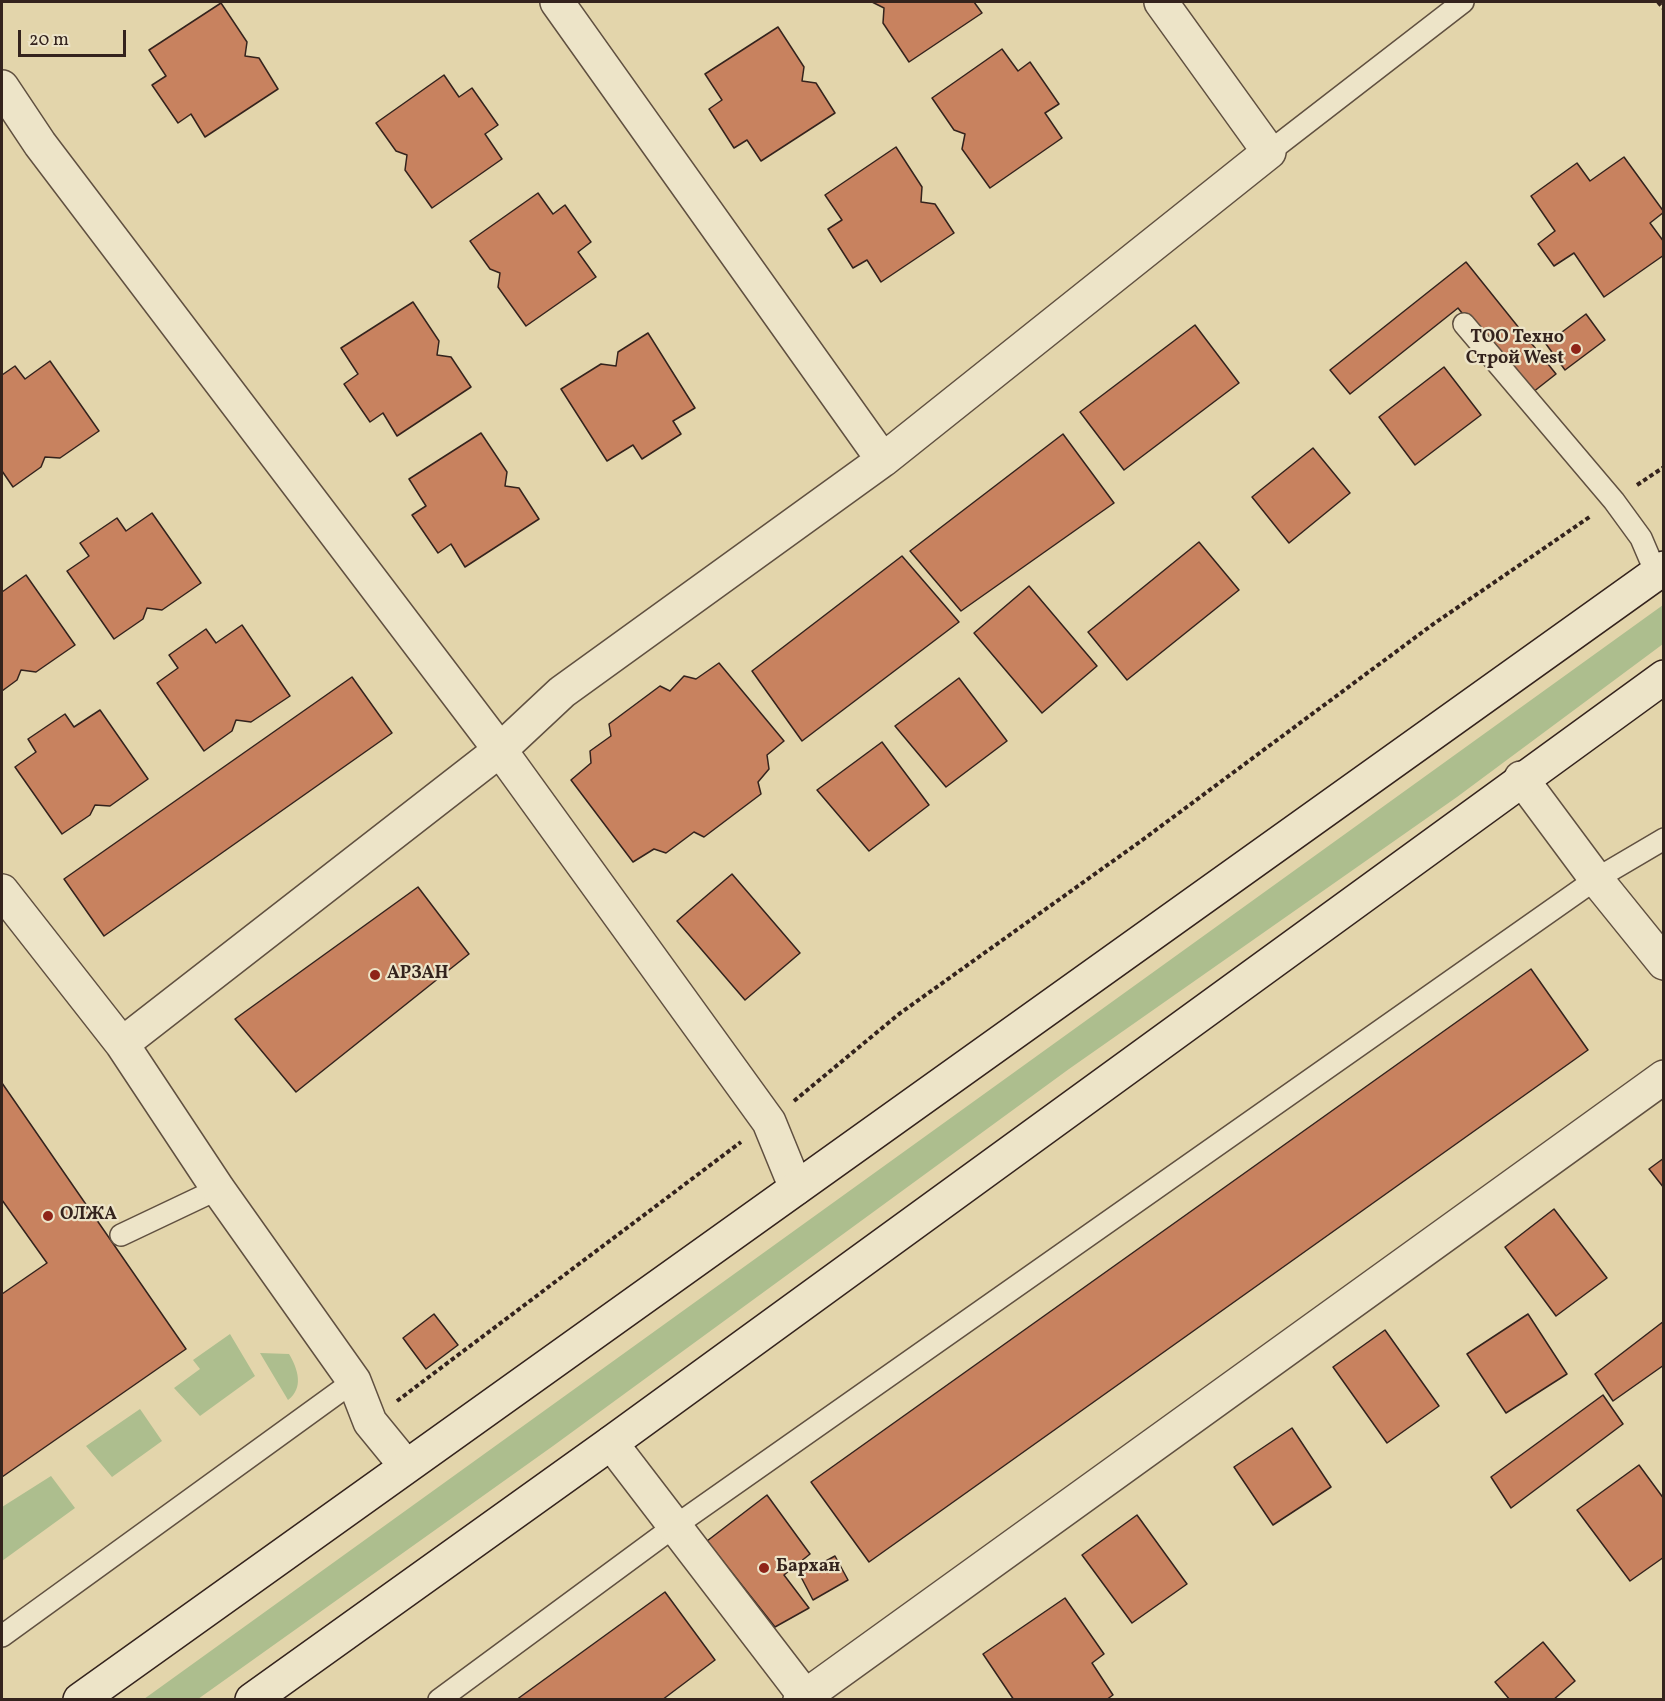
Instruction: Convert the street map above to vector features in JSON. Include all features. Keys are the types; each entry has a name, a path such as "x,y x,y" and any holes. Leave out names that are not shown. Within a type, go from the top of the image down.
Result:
{"street":[{"path":"557,2 884,460"},
{"path":"122,1044 500,750 562,692 884,460 1269,152 1161,2"},
{"path":"2,87 40,144 500,750 769,1122 796,1188"},
{"path":"80,1700 1660,571"},
{"path":"252,1700 611,1443 1664,676"},
{"path":"1521,778 1596,879 1664,963"},
{"path":"2,891 122,1044 218,1189 354,1381 370,1422 406,1466"},
{"path":"611,1443 804,1698 1664,1077"}],"lane":[{"path":"1269,152 1463,2"},
{"path":"1464,324 1614,501 1641,538 1660,571"},
{"path":"439,1700 675,1526 1596,879 1664,839"},
{"path":"121,1235 218,1189"},
{"path":"2,1636 354,1381"}],"path":[{"path":"1658,2 1664,9"},
{"path":"370,1422 769,1122 899,1014 1141,841 1432,625 1664,467"}],"green space":[{"path":"1663,605 1663,644 1457,797 1069,1069 553,1446 198,1699 144,1699"},
{"path":"230,1334 255,1376 200,1416 174,1388 200,1369 193,1360"},
{"path":"260,1353 289,1354 297,1372 298,1384 288,1400"},
{"path":"140,1409 162,1441 112,1477 86,1446"},
{"path":"51,1476 75,1508 2,1561 2,1507"}],"building":[{"path":"872,2 974,2 982,13 909,62 883,23 884,8"},
{"path":"221,3 247,42 245,56 259,58 278,89 205,137 191,114 178,123 152,85 166,76 149,50"},
{"path":"778,27 804,67 802,81 816,83 835,113 761,161 747,140 734,148 709,109 722,100 705,74"},
{"path":"1002,49 1018,71 1030,62 1059,104 1045,113 1062,138 990,188 962,149 965,134 954,130 932,98"},
{"path":"444,75 459,97 472,88 498,125 485,134 502,159 432,208 405,170 407,155 396,151 376,123"},
{"path":"896,147 922,187 921,202 935,204 954,233 881,282 867,260 853,268 828,229 842,220 825,195"},
{"path":"1624,157 1664,212 1650,223 1664,242 1664,255 1604,297 1574,253 1554,266 1538,244 1555,231 1531,196 1577,163 1590,181"},
{"path":"538,193 553,214 565,205 591,242 578,252 596,277 526,326 498,287 500,273 490,269 470,241"},
{"path":"1466,262 1556,374 1528,396 1458,308 1350,394 1330,370"},
{"path":"413,302 439,341 437,355 451,357 471,387 397,436 383,413 370,422 344,384 358,374 341,348"},
{"path":"1586,314 1605,340 1565,370 1546,344"},
{"path":"1195,325 1239,383 1124,470 1080,412"},
{"path":"648,333 695,408 673,421 681,434 642,459 633,445 607,461 561,389 601,364 616,366 618,352"},
{"path":"50,361 99,431 60,458 45,457 41,467 13,487 2,471 2,375 15,366 25,379"},
{"path":"1444,367 1481,415 1415,465 1379,417"},
{"path":"481,433 507,472 505,486 519,488 539,519 465,567 451,544 438,553 412,515 426,506 409,479"},
{"path":"1063,434 1114,503 961,611 910,551"},
{"path":"1313,448 1350,493 1289,543 1252,497"},
{"path":"152,513 201,583 162,610 147,608 143,619 114,639 67,571 89,556 80,543 117,518 126,531"},
{"path":"1199,542 1239,590 1127,680 1088,632"},
{"path":"902,556 959,622 802,741 752,671"},
{"path":"26,575 75,645 36,672 21,670 17,680 2,691 2,592"},
{"path":"1029,586 1097,666 1042,713 974,633"},
{"path":"242,625 290,696 251,722 236,720 232,731 204,751 157,683 178,668 169,655 206,629 216,643"},
{"path":"719,663 784,741 767,755 769,769 758,782 761,794 704,837 694,832 666,853 654,849 633,862 571,780 591,763 590,751 611,736 609,724 660,686 670,691 684,676 696,679"},
{"path":"352,677 392,733 104,936 64,879"},
{"path":"959,678 1007,741 946,787 895,726"},
{"path":"100,710 148,779 110,806 95,805 90,815 62,834 15,767 36,752 28,739 65,714 74,727"},
{"path":"882,742 929,805 869,851 817,790"},
{"path":"732,874 800,953 745,1000 677,921"},
{"path":"418,887 469,954 296,1092 235,1019"},
{"path":"1531,969 1588,1050 869,1562 811,1482"},
{"name":"ОЛЖА","path":"2,1083 186,1349 2,1477"},
{"path":"1664,1158 1664,1188 1649,1169"},
{"path":"2,1200 47,1263 2,1294"},
{"path":"1554,1209 1607,1278 1556,1316 1505,1247"},
{"path":"434,1314 458,1345 426,1369 403,1338"},
{"path":"1528,1314 1567,1374 1506,1413 1467,1354"},
{"path":"1664,1321 1664,1365 1613,1401 1595,1374"},
{"path":"1385,1330 1439,1406 1387,1443 1333,1367"},
{"path":"1603,1395 1623,1424 1511,1508 1491,1477"},
{"path":"1292,1428 1331,1487 1273,1525 1234,1467"},
{"path":"1639,1465 1664,1499 1664,1557 1630,1581 1577,1510"},
{"path":"767,1495 810,1554 784,1575 809,1608 775,1627 707,1541"},
{"path":"1137,1515 1187,1584 1132,1623 1082,1555"},
{"path":"835,1556 848,1580 813,1600 800,1575"},
{"path":"665,1592 715,1660 662,1700 516,1700"},
{"path":"1065,1598 1104,1654 1092,1663 1113,1695 1106,1700 1014,1700 983,1654"},
{"path":"1543,1642 1575,1681 1553,1700 1510,1700 1495,1682"}],"place":[{"name":"ТОО Техно Строй West","path":"1576,349"},
{"name":"АРЗАН","path":"375,975"},
{"name":"ОЛЖА","path":"48,1216"},
{"name":"Бархан","path":"764,1568"}]}
